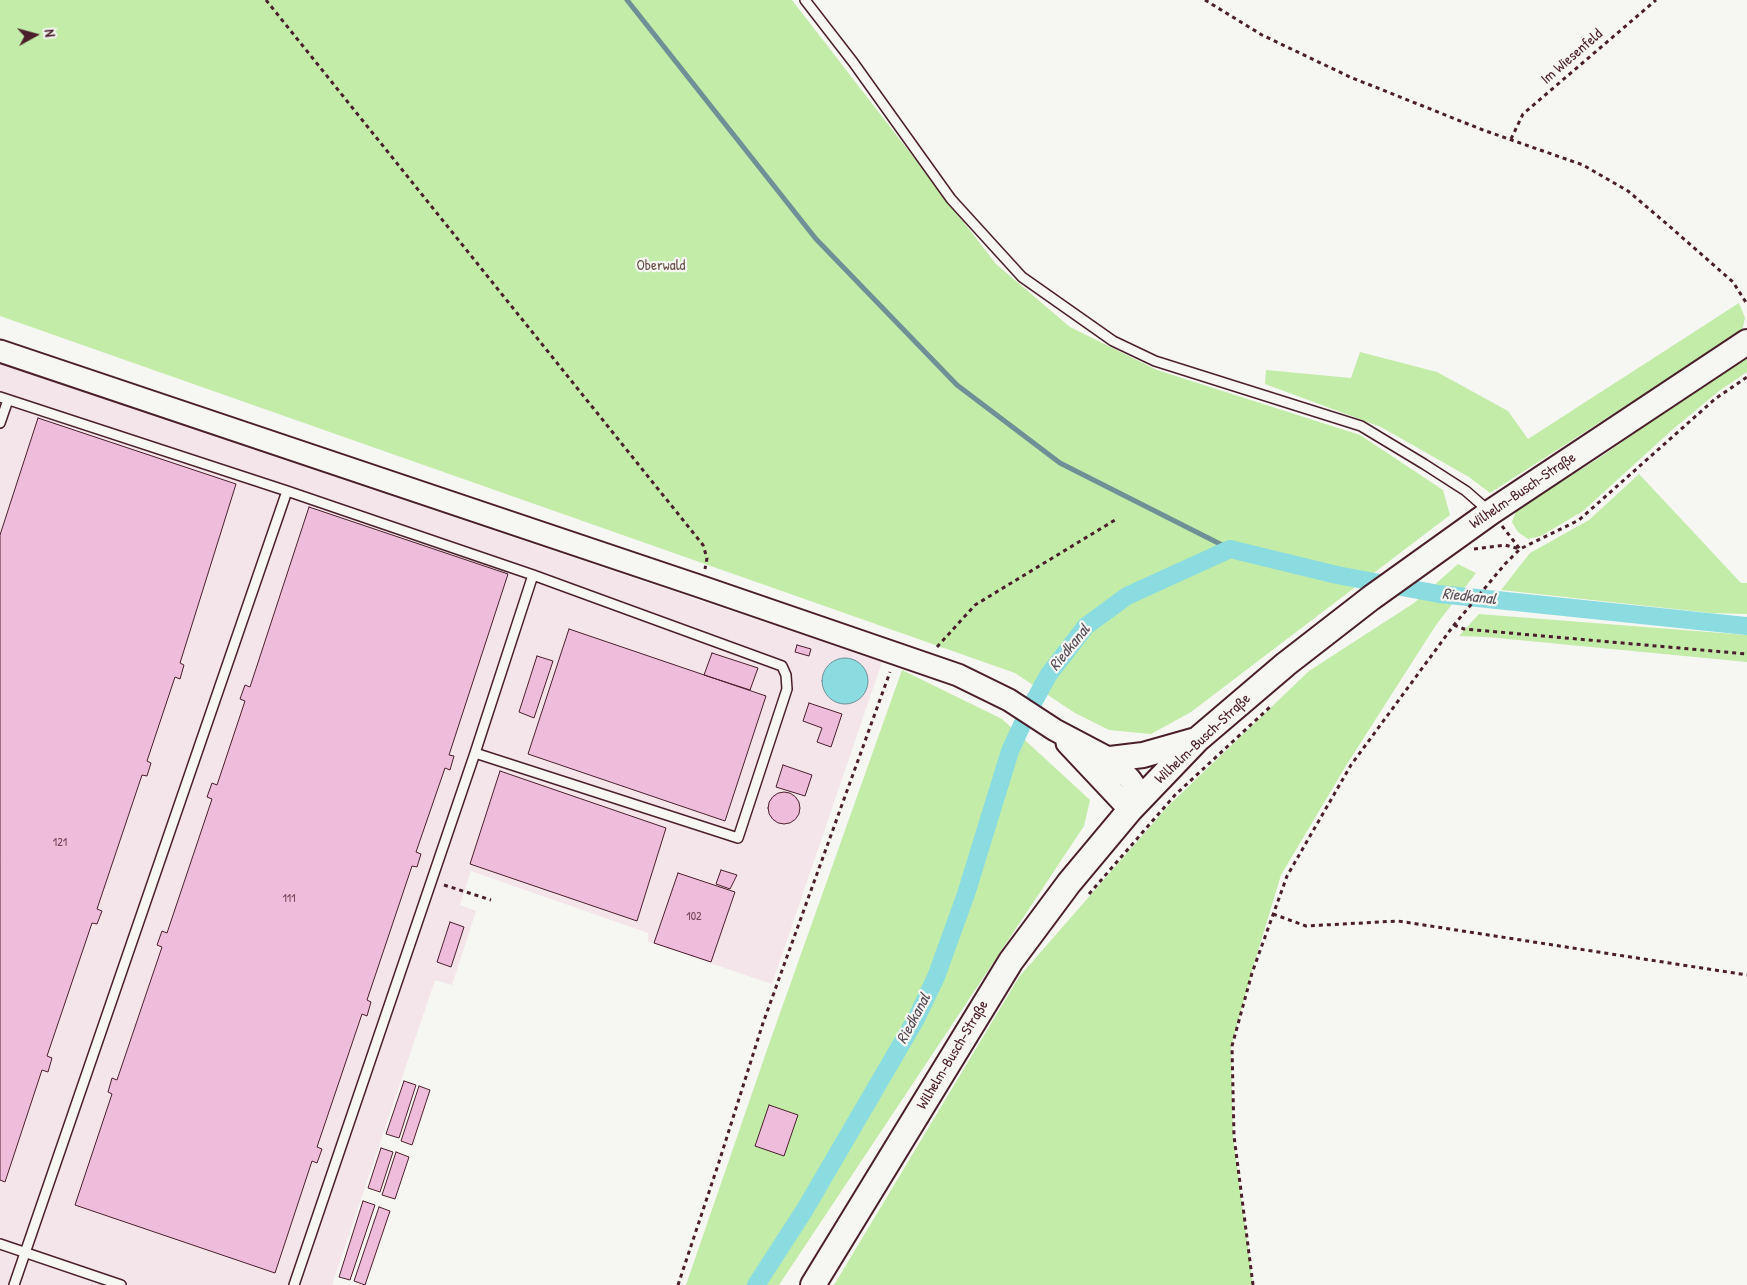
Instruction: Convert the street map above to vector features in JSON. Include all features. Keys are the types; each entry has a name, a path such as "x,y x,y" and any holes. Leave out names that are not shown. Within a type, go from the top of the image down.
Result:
{"main road":[{"name":"Wilhelm-Busch-Straße","path":"813,1285 1011,960 1069,883 1136,803 1198,739 1286,664 1371,598 1491,512 1747,342"},
{"path":"1110,759 1143,755 1198,739"}],"street":[{"path":"0,351 958,675 1009,700 1055,730 1110,759 1130,779 1136,803"},
{"path":"1055,730 1136,803"}],"lane":[{"path":"804,0 853,62 951,199 1022,277 1114,341 1155,361 1361,426 1466,491 1491,512"},
{"path":"0,423 4,398 287,491 533,576 782,666 786,675 787,689 738,838 475,753"},
{"path":"14,1285 287,491"},
{"path":"294,1285 475,753 533,576"},
{"path":"0,1244 121,1285"}],"path":[{"path":"266,0 703,545 707,558 705,571 699,586"},
{"path":"1205,0 1262,36 1350,78 1483,130 1583,165 1628,192 1733,282 1747,304"},
{"name":"Im Wiesenfeld","path":"1512,139 1523,114 1656,0"},
{"path":"1254,1285 1234,1136 1232,1046 1252,973 1287,876 1351,765 1454,625 1505,564 1520,549 1579,520 1714,399 1747,377"},
{"path":"1491,512 1520,549"},
{"path":"936,648 975,605 1114,520"},
{"path":"1467,550 1505,546 1520,549"},
{"path":"1454,625 1464,629 1747,654"},
{"path":"678,1285 764,1024 897,654"},
{"path":"1175,795 1274,703"},
{"path":"431,881 491,900"},
{"path":"1273,914 1306,926 1398,921 1747,975"}],"shaded area":[{"path":"0,364 882,662 772,984 648,942 648,933 471,871 460,905 476,911 452,985 435,980 332,1285 0,1285"}],"green space":[{"name":"Oberwald","path":"0,0 792,0 996,264 1070,327 1157,370 1360,435 1443,490 1450,515 1191,712 1151,734 1109,730 1075,713 1015,673 0,316"},
{"path":"1739,303 1745,318 1742,331 1490,493 1469,477 1381,427 1265,384 1266,370 1351,378 1360,352 1437,372 1508,411 1528,439"},
{"path":"1747,354 1747,372 1719,391 1672,430 1583,511 1541,536 1528,539 1518,532 1512,522 1516,511 1605,454"},
{"path":"1639,474 1741,583 1747,583 1747,614 1711,613 1501,590 1530,553 1589,520"},
{"path":"1458,564 1476,573 1436,625 1347,764 1281,875 1251,974 1231,1047 1233,1136 1253,1285 834,1285 1019,977 1168,806 1309,671 1414,603"},
{"path":"1479,614 1747,635 1747,662 1487,637 1459,636"},
{"path":"902,670 1002,719 1090,800 1084,826 779,1285 686,1285 769,1044"}],"water":[{"path":"845,658 858,662 864,668 868,681 864,694 858,700 845,704 832,700 826,694 822,681 826,668 832,662"}],"building":[{"path":"38,418 236,484 180,663 184,665 180,679 175,677 147,761 151,763 147,776 142,775 97,909 102,911 97,924 92,923 47,1056 52,1058 48,1072 42,1070 5,1182 0,1180 0,535"},
{"path":"309,507 508,574 449,755 454,756 450,770 445,768 416,852 421,854 417,867 412,866 367,1000 371,1002 367,1016 362,1014 317,1147 322,1149 317,1163 312,1161 275,1273 75,1205 112,1094 108,1092 112,1078 117,1080 162,947 157,945 162,931 167,933 212,799 207,797 212,783 217,785 245,701 240,699 245,685 250,687"},
{"path":"569,629 766,696 725,821 528,754"},
{"path":"797,645 811,649 809,656 795,652"},
{"path":"712,653 758,668 750,690 704,675"},
{"path":"537,656 553,661 534,718 519,712"},
{"path":"809,703 842,714 831,747 817,742 822,728 803,721"},
{"path":"783,765 812,775 805,796 776,787"},
{"path":"500,771 666,828 637,921 470,864"},
{"path":"784,792 795,797 800,808 795,819 784,824 773,819 768,808 773,797"},
{"path":"721,870 737,875 730,889 716,884"},
{"path":"678,873 735,892 711,962 654,943"},
{"path":"450,922 464,927 451,967 437,962"},
{"path":"404,1081 416,1085 399,1138 386,1134"},
{"path":"419,1086 430,1090 412,1145 401,1141"},
{"path":"769,1105 798,1115 784,1156 755,1146"},
{"path":"381,1148 393,1152 380,1192 368,1188"},
{"path":"396,1152 409,1157 395,1199 382,1195"},
{"path":"363,1201 375,1205 350,1280 339,1277"},
{"path":"379,1207 390,1211 365,1285 354,1281"}],"waterway":[{"path":"627,0 816,239 957,385 1060,463 1230,549"},
{"name":"Riedkanal","path":"756,1285 804,1211 916,1019 936,977 966,894 1010,751 1028,712 1049,674 1086,626 1127,596 1230,549 1337,575 1439,594 1747,626"}]}
